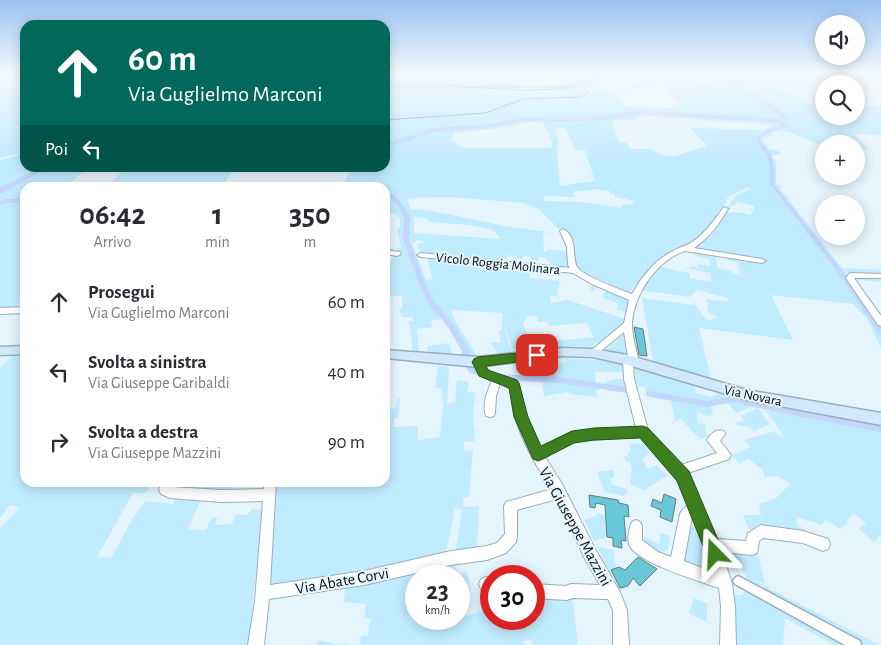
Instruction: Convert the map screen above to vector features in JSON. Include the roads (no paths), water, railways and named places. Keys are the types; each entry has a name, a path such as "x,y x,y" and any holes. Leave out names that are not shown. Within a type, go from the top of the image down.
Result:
{"main road":[{"path":"0,351 20,350"},
{"name":"Via Novara","path":"390,354 472,362 562,352 593,353 631,361 747,395 881,419"}],"street":[{"path":"725,209 716,224 691,246 671,254 638,287 633,298 628,324 633,391 643,432 681,474 731,583 728,606 728,645"},
{"path":"563,231 572,247 572,264 575,271 595,282 633,298"},
{"path":"684,249 762,261"},
{"path":"390,253 397,254"},
{"name":"Vicolo Roggia Molinara","path":"421,255 575,271"},
{"path":"881,276 853,274 850,278 881,323"},
{"path":"0,311 20,310"},
{"path":"593,353 628,324"},
{"name":"Via Giuseppe Mazzini","path":"472,362 492,377 512,384 515,387 521,417 538,455 560,493 589,552 614,594"},
{"path":"490,413 488,405 492,377"},
{"path":"538,455 572,437 643,432"},
{"path":"681,474 725,455 713,440 720,434"},
{"path":"166,487 164,490 170,492 221,496 269,489 262,593 256,645"},
{"name":"Via Abate Corvi","path":"262,593 364,578 450,558 487,553 501,548 511,537 512,513 510,506 560,493"},
{"path":"671,564 686,514 696,506"},
{"path":"636,526 635,543 654,557 731,583 856,645"},
{"path":"713,545 752,548 753,538 761,531 803,537 823,544"},
{"path":"545,592 568,593 571,591 614,594 620,610 621,645"}],"waterway":[{"path":"390,120 485,113 513,103"},
{"path":"390,144 434,130 480,127 522,120 598,119 641,112 780,121 784,117 766,103"},
{"path":"780,121 785,126 768,131 758,138 758,141 769,154 772,168 772,184 839,270 881,332"},
{"path":"25,179 31,172"},
{"path":"0,191 36,172"},
{"path":"390,195 398,202 407,217 406,239 423,286 431,302 450,325 466,351 471,370 488,376"},
{"path":"0,203 20,201"},
{"path":"499,377 560,380 634,391"},
{"path":"650,394 707,404 733,399 786,411 881,428"}]}
